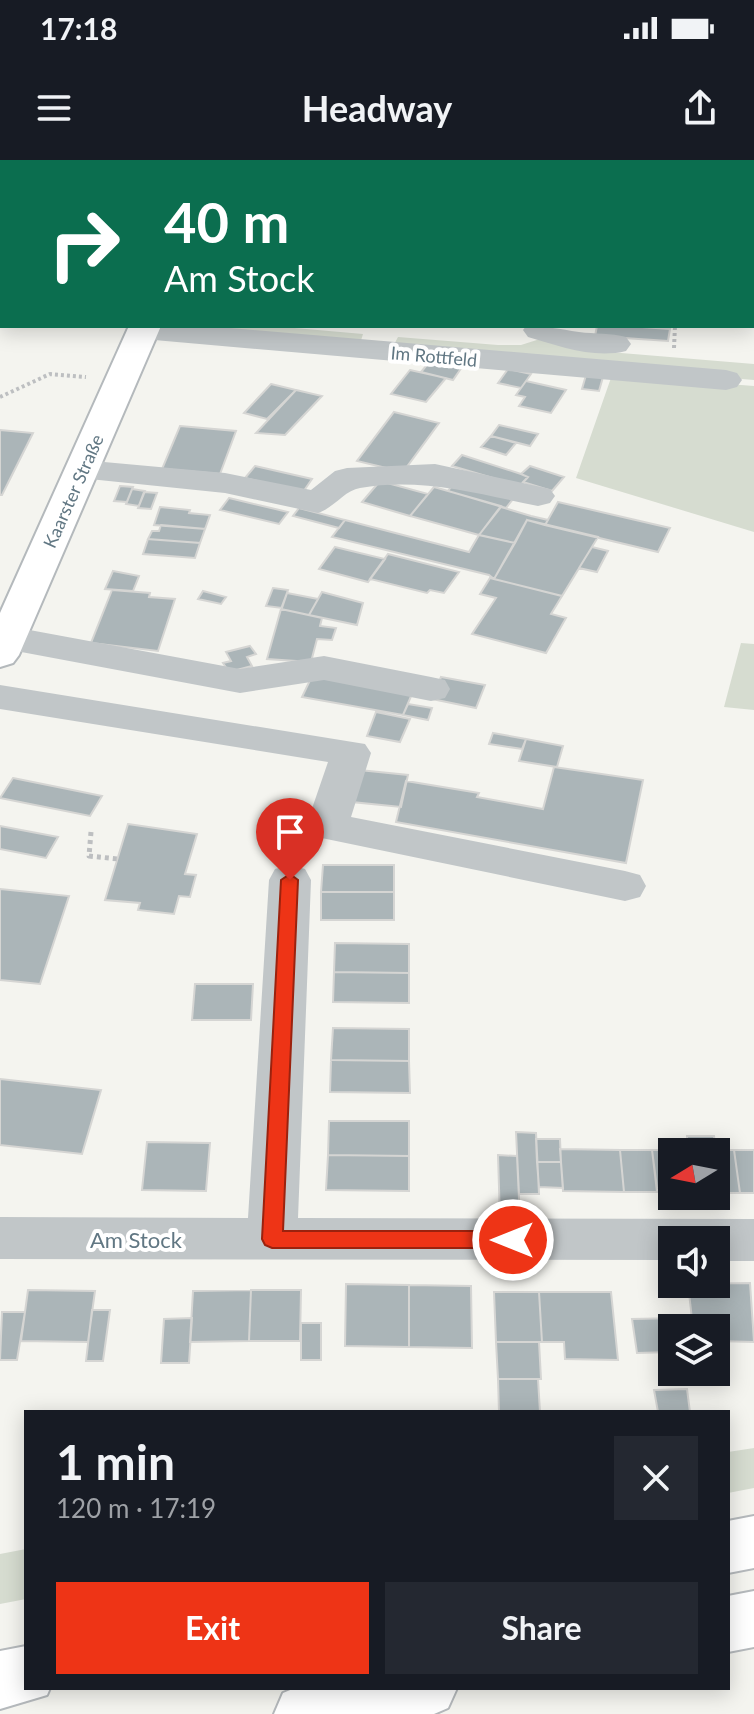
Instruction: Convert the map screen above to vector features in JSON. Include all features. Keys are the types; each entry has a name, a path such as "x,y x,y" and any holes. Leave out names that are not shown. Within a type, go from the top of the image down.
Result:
{"main road":[{"name":"Kaarster Straße","path":"4,647 144,328"},
{"path":"730,1547 754,1542"},
{"path":"730,1624 754,1619"},
{"path":"0,1680 24,1675"},
{"path":"304,1714 418,1690"}],"street":[{"name":"Im Rottfeld","path":"144,328 726,380"},
{"name":"Im Rottfeld","path":"365,328 506,339 523,338 540,328"},
{"path":"540,328 575,341 675,338"},
{"path":"82,470 225,483 318,502 347,478 435,474 538,496"},
{"path":"4,647 240,681 324,668 431,689"},
{"path":"0,697 351,753 327,826 625,886"},
{"path":"272,1239 290,880"},
{"name":"Am Stock","path":"0,1238 754,1240"}],"path":[{"path":"0,397 50,374 122,379"},
{"path":"91,832 89,856 118,859"}],"shaded area":[{"path":"188,328 295,328 363,334 359,347"},
{"path":"398,337 498,345 521,345 540,339 573,349 754,364 754,380 391,350"},
{"path":"612,375 754,386 754,532 576,478"},
{"path":"741,643 754,644 754,710 724,707"},
{"path":"754,1448 754,1488 730,1493 730,1452"},
{"path":"24,1549 24,1599 0,1604 0,1554"}],"building":[{"path":"597,328 670,329 668,341 595,336"},
{"path":"431,360 462,367 453,380 421,372"},
{"path":"508,369 531,374 521,388 498,383"},
{"path":"410,370 446,378 426,402 391,394"},
{"path":"586,375 603,377 599,391 582,389"},
{"path":"526,381 566,390 551,413 519,406 525,397 516,395"},
{"path":"271,384 296,390 267,419 244,413"},
{"path":"296,390 322,396 285,435 256,433"},
{"path":"394,412 439,423 403,472 357,461"},
{"path":"499,425 538,434 530,446 491,436"},
{"path":"180,426 236,431 220,474 162,469"},
{"path":"0,430 33,433 2,495 0,495"},
{"path":"491,436 516,443 506,455 481,447"},
{"path":"462,455 528,477 520,486 452,466"},
{"path":"255,466 312,479 303,492 245,478"},
{"path":"530,466 564,477 552,491 523,482 528,477 521,474"},
{"path":"380,481 428,494 410,516 362,502"},
{"path":"455,482 513,499 506,508 448,491"},
{"path":"120,486 133,487 127,502 114,501"},
{"path":"434,487 501,506 479,535 410,516"},
{"path":"132,489 145,491 139,506 126,504"},
{"path":"144,492 157,493 151,509 138,508"},
{"path":"229,498 288,512 279,524 220,510"},
{"path":"558,502 670,528 658,552 545,525"},
{"path":"160,507 210,515 205,529 154,525"},
{"path":"501,507 548,520 545,525 527,520 515,543 479,535"},
{"path":"299,508 345,520 339,528 293,516"},
{"path":"345,520 469,552 479,535 515,543 494,579 489,575 332,537"},
{"path":"527,520 598,537 562,596 494,579"},
{"path":"161,525 205,529 200,543 148,539 152,531 159,531"},
{"path":"148,539 200,543 195,558 143,554"},
{"path":"335,547 385,559 368,582 319,569"},
{"path":"592,547 608,551 597,572 579,568"},
{"path":"388,554 459,572 444,593 430,590 427,593 370,579"},
{"path":"113,571 139,576 133,591 105,589"},
{"path":"490,578 562,596 551,614 566,618 546,653 472,634 496,598 480,594"},
{"path":"273,588 288,590 282,608 266,606"},
{"path":"112,590 150,593 149,597 175,599 158,651 91,643"},
{"path":"203,591 226,597 221,604 198,599"},
{"path":"322,592 363,603 357,625 309,615"},
{"path":"287,593 318,599 309,615 281,609"},
{"path":"281,609 322,618 320,626 336,628 332,640 317,639 311,662 267,659"},
{"path":"250,646 256,654 247,657 252,666 229,672 223,663 231,661 226,652"},
{"path":"312,676 412,694 403,715 302,697"},
{"path":"441,677 485,685 476,708 432,699"},
{"path":"408,704 432,708 428,720 403,715"},
{"path":"376,712 410,719 400,742 367,736"},
{"path":"493,733 526,739 522,749 489,744"},
{"path":"526,739 563,746 557,767 519,761"},
{"path":"554,767 643,780 626,863 396,822 406,781 479,793 477,797 543,809"},
{"path":"359,770 408,775 401,807 352,802"},
{"path":"13,778 102,796 90,816 0,798"},
{"path":"128,824 197,834 185,874 196,875 190,897 179,896 174,914 138,910 140,903 105,900"},
{"path":"0,826 58,837 46,858 0,849"},
{"path":"323,865 394,865 394,892 321,892"},
{"path":"0,889 69,896 40,984 0,980"},
{"path":"321,892 394,892 394,920 321,920"},
{"path":"335,943 409,944 409,973 334,972"},
{"path":"334,972 409,973 409,1003 333,1002"},
{"path":"195,984 253,984 251,1020 192,1020"},
{"path":"333,1028 409,1029 409,1061 331,1060"},
{"path":"331,1060 409,1061 410,1093 330,1092"},
{"path":"0,1079 101,1090 82,1154 0,1145"},
{"path":"329,1121 409,1121 409,1156 328,1155"},
{"path":"516,1132 536,1133 539,1194 519,1194"},
{"path":"687,1136 714,1138 687,1138"},
{"path":"536,1139 560,1139 561,1162 537,1162"},
{"path":"147,1142 210,1143 206,1191 142,1190"},
{"path":"560,1149 620,1150 624,1192 563,1191"},
{"path":"620,1150 652,1150 657,1192 624,1192"},
{"path":"652,1150 658,1150 657,1188"},
{"path":"730,1150 734,1150 740,1193 730,1193"},
{"path":"734,1150 754,1150 754,1193 740,1193"},
{"path":"328,1155 409,1156 409,1191 326,1190"},
{"path":"498,1155 517,1156 520,1220 500,1220"},
{"path":"537,1162 561,1162 563,1188 539,1187"},
{"path":"730,1283 750,1283 754,1342 730,1341 730,1314 691,1314 690,1298 730,1298"},
{"path":"346,1284 409,1285 409,1347 345,1346"},
{"path":"409,1285 471,1286 472,1348 409,1347"},
{"path":"28,1290 95,1291 88,1342 21,1341"},
{"path":"251,1290 249,1341 190,1342 193,1291"},
{"path":"251,1290 301,1290 300,1341 249,1341"},
{"path":"494,1292 539,1292 542,1342 496,1342"},
{"path":"539,1292 611,1292 618,1360 565,1359 564,1342 542,1342"},
{"path":"92,1310 110,1310 103,1361 86,1361"},
{"path":"2,1312 25,1312 17,1360 0,1360"},
{"path":"192,1318 189,1363 161,1363 164,1319"},
{"path":"658,1318 658,1352 637,1353 632,1319"},
{"path":"301,1323 321,1323 321,1360 301,1360"},
{"path":"496,1342 539,1342 541,1379 498,1379"},
{"path":"498,1379 538,1379 540,1410 499,1410"},
{"path":"687,1389 690,1410 658,1410 654,1390"}],"route":[{"path":"290,880 272,1239 513,1240"}]}
